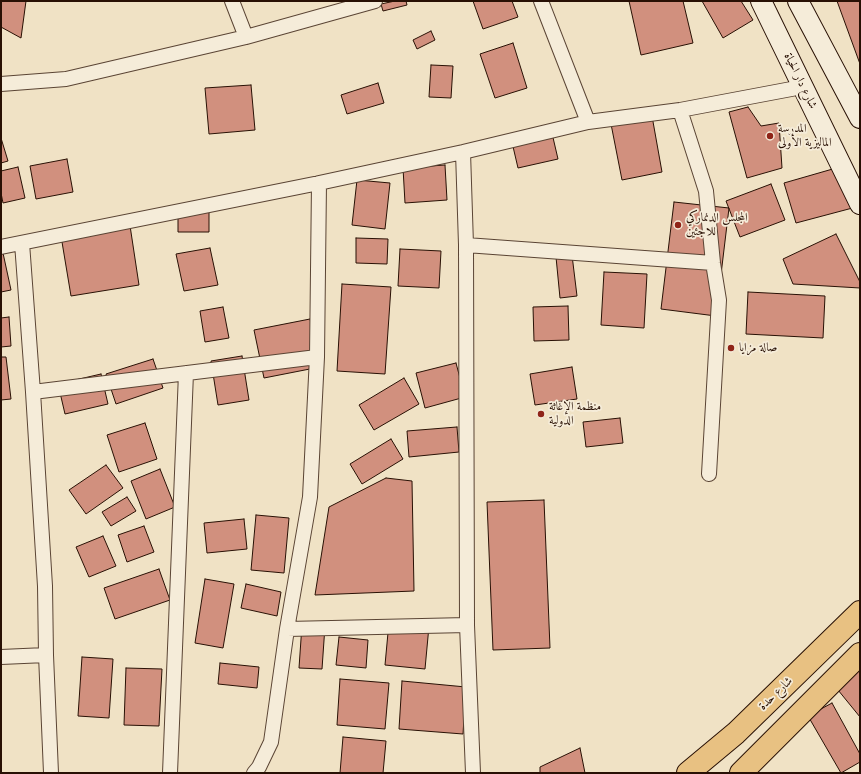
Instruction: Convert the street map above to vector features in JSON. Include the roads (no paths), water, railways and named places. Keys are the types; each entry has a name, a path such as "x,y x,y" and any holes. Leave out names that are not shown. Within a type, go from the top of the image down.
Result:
{"main road":[{"name":"شارع دار الحياة","path":"761,1 860,204"},
{"path":"798,1 860,118"},
{"name":"شارع حدة","path":"688,773 736,733 860,612"},
{"path":"741,773 860,654"}],"street":[{"path":"232,1 246,37"},
{"path":"1,84 66,78 246,37 375,1"},
{"path":"541,1 588,122"},
{"path":"1,247 463,152 588,122 680,110 802,87"},
{"path":"680,110 706,191 713,263 719,300 709,474"},
{"path":"463,152 466,245 467,625 473,773"},
{"path":"254,773 259,767 271,742 287,629 310,497 317,357 319,182"},
{"path":"22,243 46,586 46,655 51,773"},
{"path":"466,245 713,263"},
{"path":"33,392 317,357"},
{"path":"170,773 186,373"},
{"path":"287,629 467,625"},
{"path":"1,657 46,655"}],"place":[{"name":"المدرسة الماليزية الأولى","path":"770,136"},
{"name":"المجلس الدنماركي للاجئين","path":"678,225"},
{"name":"صالة مزايا","path":"731,348"},
{"name":"منظمة الإغاثة الدولية","path":"541,414"}]}
